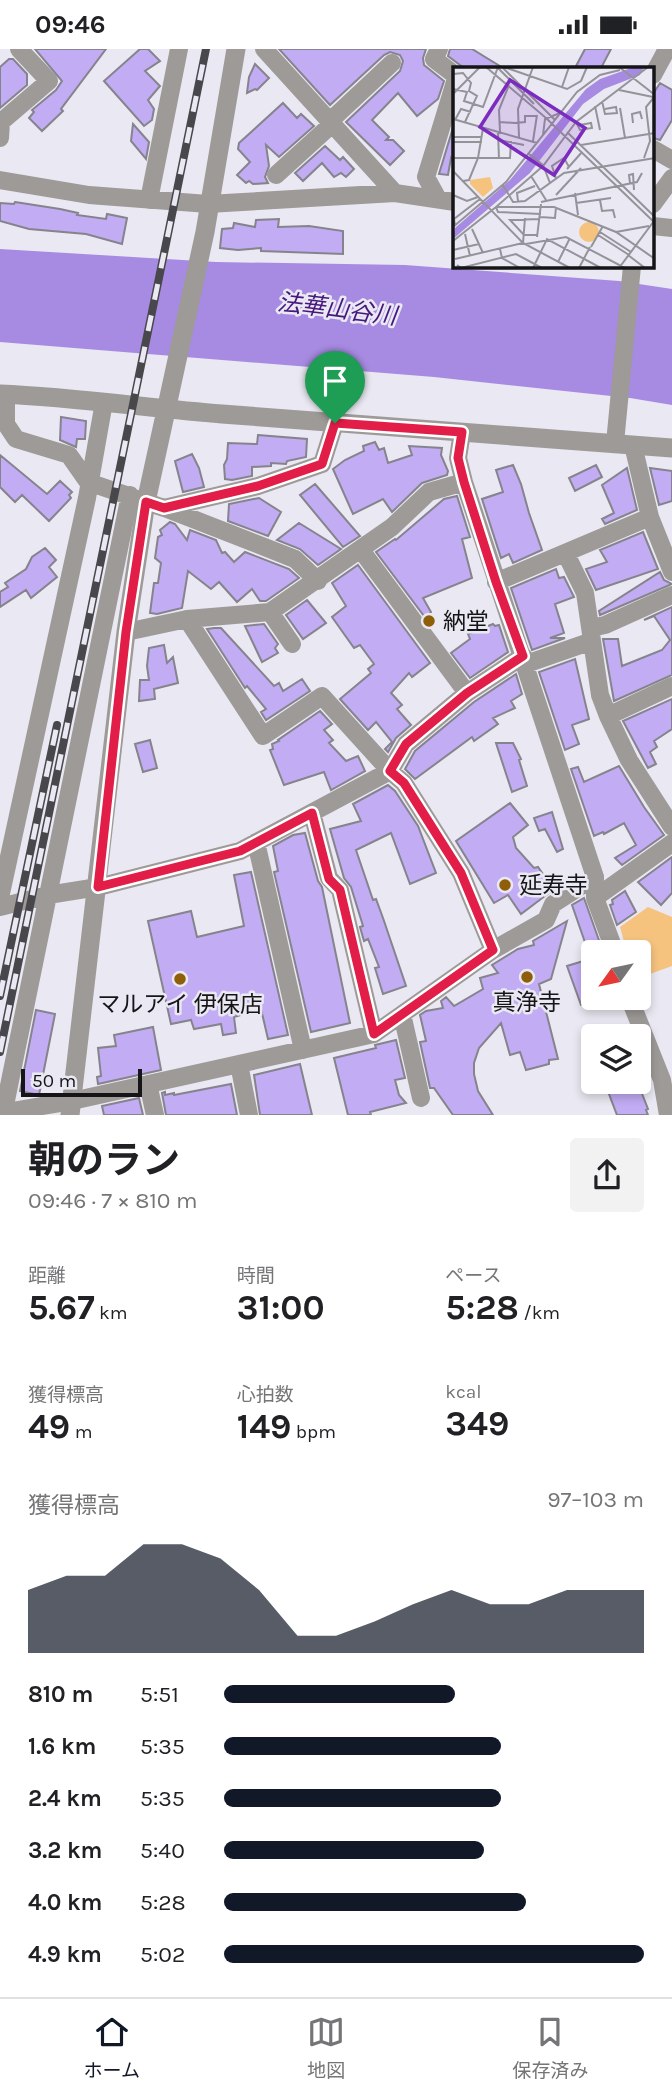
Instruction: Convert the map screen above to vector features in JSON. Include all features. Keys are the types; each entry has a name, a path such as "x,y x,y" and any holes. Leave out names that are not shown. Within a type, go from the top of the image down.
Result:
{"street":[{"path":"0,127 49,81 19,49"},
{"path":"149,200 179,49"},
{"path":"236,49 205,232 147,502 48,895 2,1114 71,1108 148,1084 374,1034 493,950 546,920 553,904 595,877"},
{"path":"264,49 395,193"},
{"path":"439,49 434,59 453,73"},
{"path":"654,73 667,49"},
{"path":"276,175 392,63"},
{"path":"446,201 426,177 453,89"},
{"path":"654,150 672,160"},
{"path":"654,203 672,178"},
{"path":"0,180 89,195 208,204 395,193 446,201"},
{"path":"654,226 672,227"},
{"path":"632,270 624,444 672,572"},
{"path":"318,581 295,559 89,482 69,455 16,439 6,424 3,394 335,423 672,448"},
{"path":"0,898 104,402"},
{"path":"147,502 258,486 322,464 335,423"},
{"path":"462,432 458,458 464,482 595,877 595,898 611,940"},
{"path":"126,632 187,619 270,612 393,527 429,492 464,482"},
{"path":"71,1108 126,632 147,502"},
{"path":"496,582 650,517"},
{"path":"361,549 467,693"},
{"path":"566,554 585,593 600,695 608,716 629,760 672,827"},
{"path":"0,907 48,895 98,887 240,851 390,771 406,744 467,693 524,660 591,634 672,595"},
{"path":"270,612 292,644"},
{"path":"187,619 263,736 322,696 404,783 461,873 493,950"},
{"path":"608,716 672,686"},
{"path":"312,813 329,879 340,890 374,1034"},
{"path":"256,842 303,1050"},
{"path":"595,898 672,843"},
{"path":"635,1010 667,1077 668,1115"},
{"path":"402,1014 421,1098"},
{"path":"239,1064 249,1115"},
{"path":"148,1084 155,1115"}],"shaded area":[{"path":"648,907 672,917 672,966 651,974 651,940 624,940 620,927"}],"water":[{"name":"法華山谷川","path":"0,249 216,262 405,265 619,281 672,289 672,405 434,377 0,342"}],"building":[{"path":"35,49 106,49 61,109 63,111 42,131 29,118 34,112 32,110 56,90 62,81"},
{"path":"140,49 148,49 160,61 145,71 160,86 148,100 154,109 152,120 144,126 104,81"},
{"path":"279,49 426,49 424,65 444,81 438,99 417,116 398,93 372,120 389,137 386,140 393,140 404,151 390,165 346,122 400,71 403,61 400,55 390,52 384,55 330,105"},
{"path":"450,49 472,49 501,67 463,67 448,56"},
{"path":"585,49 611,49 602,67 576,67"},
{"path":"13,59 27,74 27,85 0,108 0,67"},
{"path":"255,64 269,78 257,90 247,93 249,77"},
{"path":"660,83 672,90 672,120 660,140 654,138 654,92"},
{"path":"283,103 297,118 301,114 314,126 279,157 266,145 269,166 265,177 268,183 246,183 237,175 250,162 238,149 239,143"},
{"path":"133,124 149,142 146,159 131,141"},
{"path":"453,128 453,161 451,158 448,175 439,174"},
{"path":"325,146 340,160 343,157 354,169 346,177 341,173 334,177 322,163 303,181 295,173"},
{"path":"15,202 60,209 78,213 77,215 106,219 107,214 127,218 122,244 86,234 29,229 0,221 0,203"},
{"path":"279,219 278,227 309,226 343,231 343,254 220,248 222,229 233,228 234,223 255,227 256,220"},
{"path":"61,417 86,421 85,439 77,439 76,447 60,440"},
{"path":"258,435 307,439 306,457 287,461 286,464 271,463 271,466 252,467 252,476 225,479 224,465 228,443 257,444"},
{"path":"375,442 379,450 384,448 388,463 412,455 409,446 442,448 441,455 448,471 447,475 422,483 392,512 383,499 353,514 333,469 364,451 363,446"},
{"path":"192,454 204,487 183,492 175,461"},
{"path":"0,455 47,494 60,481 72,492 69,495 71,498 49,521 22,495 15,502 0,487"},
{"path":"513,465 542,550 513,563 509,554 501,558 482,499 503,492 496,470"},
{"path":"596,465 602,477 575,491 569,478"},
{"path":"627,468 637,510 605,524 602,519 614,513 602,485"},
{"path":"650,468 672,471 672,501 659,505"},
{"path":"315,484 360,536 343,547 300,495"},
{"path":"457,496 470,537 462,539 472,578 423,598 431,612 427,620 376,552 396,540 444,499"},
{"path":"259,498 281,512 268,536 228,521 229,504"},
{"path":"170,522 175,524 187,540 190,530 216,540 222,553 225,552 234,562 245,552 289,569 299,578 266,601 260,601 252,589 237,602 219,582 211,589 188,571 182,608 150,613 154,583 158,583 161,563 155,558 158,537 162,535 160,530"},
{"path":"299,523 341,549 318,565 300,549 277,540"},
{"path":"643,532 658,569 596,590 586,569 607,562 600,550"},
{"path":"45,548 56,560 49,567 57,577 31,598 26,590 0,607 0,592 8,587 5,583 26,569 32,557"},
{"path":"358,565 430,663 412,677 409,673 391,693 402,705 397,709 411,725 396,738 388,752 385,749 392,742 376,722 368,730 340,699 371,673 368,669 374,664 360,645 354,648 332,617 346,606 332,583"},
{"path":"556,569 559,578 564,577 574,597 555,604 564,633 550,638 565,638 532,650 511,588"},
{"path":"660,572 664,580 672,584 600,615 599,611"},
{"path":"307,600 326,623 303,639 286,615"},
{"path":"672,607 672,675 614,701 603,639 618,639 622,666 662,650 670,640 654,616 644,620"},
{"path":"264,624 278,644 275,648 278,653 262,662 245,626"},
{"path":"493,624 499,625 508,652 470,678 451,653 470,639 468,634"},
{"path":"221,628 274,686 279,683 283,691 302,679 310,691 266,720 261,712 266,709 247,686 245,688 207,629"},
{"path":"164,645 167,663 173,657 178,683 154,689 155,699 139,701 140,680 149,680 149,648"},
{"path":"575,659 589,719 572,725 579,744 565,750 539,672"},
{"path":"516,674 522,694 511,701 515,708 493,718 498,724 474,741 472,737 415,779 405,769 415,751 474,702"},
{"path":"672,699 672,729 654,741 657,747 650,752 656,764 648,768 623,721"},
{"path":"320,711 332,724 324,730 333,740 329,743 346,761 358,756 365,771 331,790 324,772 284,785 270,750 273,749 272,744"},
{"path":"150,740 157,768 143,772 135,744"},
{"path":"496,743 513,743 521,759 519,760 527,786 512,792"},
{"path":"619,766 664,835 622,865 615,858 636,845 624,823 604,834 603,832 594,836 571,769 578,767 584,782"},
{"path":"388,785 395,791 418,826 436,873 410,884 391,833 356,850 406,986 383,994 375,968 379,967 368,939 364,941 360,927 363,926 351,887 344,878 330,829 361,821 353,804"},
{"path":"510,803 528,825 513,837 516,848 534,868 538,867 547,880 545,883 549,893 521,914 508,895 494,903 456,841"},
{"path":"552,812 563,849 557,852 545,829 539,831 534,818"},
{"path":"305,833 322,887 350,1023 311,1032 274,872 278,871 273,846 293,835"},
{"path":"672,857 672,893 661,905 638,882"},
{"path":"251,872 288,1035 268,1039 261,1009 234,1017 236,1033 223,1035 221,1024 194,1029 191,1020 171,1024 148,921 191,911 197,937 244,926 234,875"},
{"path":"625,891 636,912 617,925 610,905 613,904 612,900"},
{"path":"584,898 599,940 584,940 572,905"},
{"path":"567,921 551,979 539,984 558,1059 526,1070 520,1052 510,1055 501,1023 479,1048 474,1063 478,1091 493,1115 453,1115 434,1088 430,1088 420,1042 426,1041 420,1015 443,1008 441,1001 446,997 454,1006 483,989 480,978 498,973 492,965 518,949 534,945 533,941"},
{"path":"581,962 581,1005 567,966"},
{"path":"36,1010 55,1014 39,1095 20,1091"},
{"path":"153,1027 161,1070 98,1084 97,1077 101,1076 98,1048 116,1046 114,1035"},
{"path":"396,1040 405,1078 395,1080 399,1095 406,1103 370,1112 371,1115 348,1115 334,1058 376,1048 375,1045"},
{"path":"300,1064 312,1115 260,1115 254,1075"},
{"path":"231,1084 237,1115 166,1115 162,1093 174,1095"},
{"path":"609,1094 642,1094 648,1115 617,1115"},
{"path":"139,1098 143,1115 104,1115 102,1106"}],"railway":[{"path":"0,1052 206,49"},
{"path":"0,996 57,725"}],"place":[{"name":"納堂","path":"429,621"},
{"name":"延寿寺","path":"505,885"},
{"name":"真浄寺","path":"527,977"},
{"name":"マルアイ 伊保店","path":"180,979"}],"route":[{"path":"335,423 462,432 458,458 464,482 523,656 467,693 406,744 390,771 404,783 461,873 493,950 374,1034 340,890 329,879 312,813 240,851 98,887 126,632 146,502 164,508 258,486 322,464 335,423"}]}
